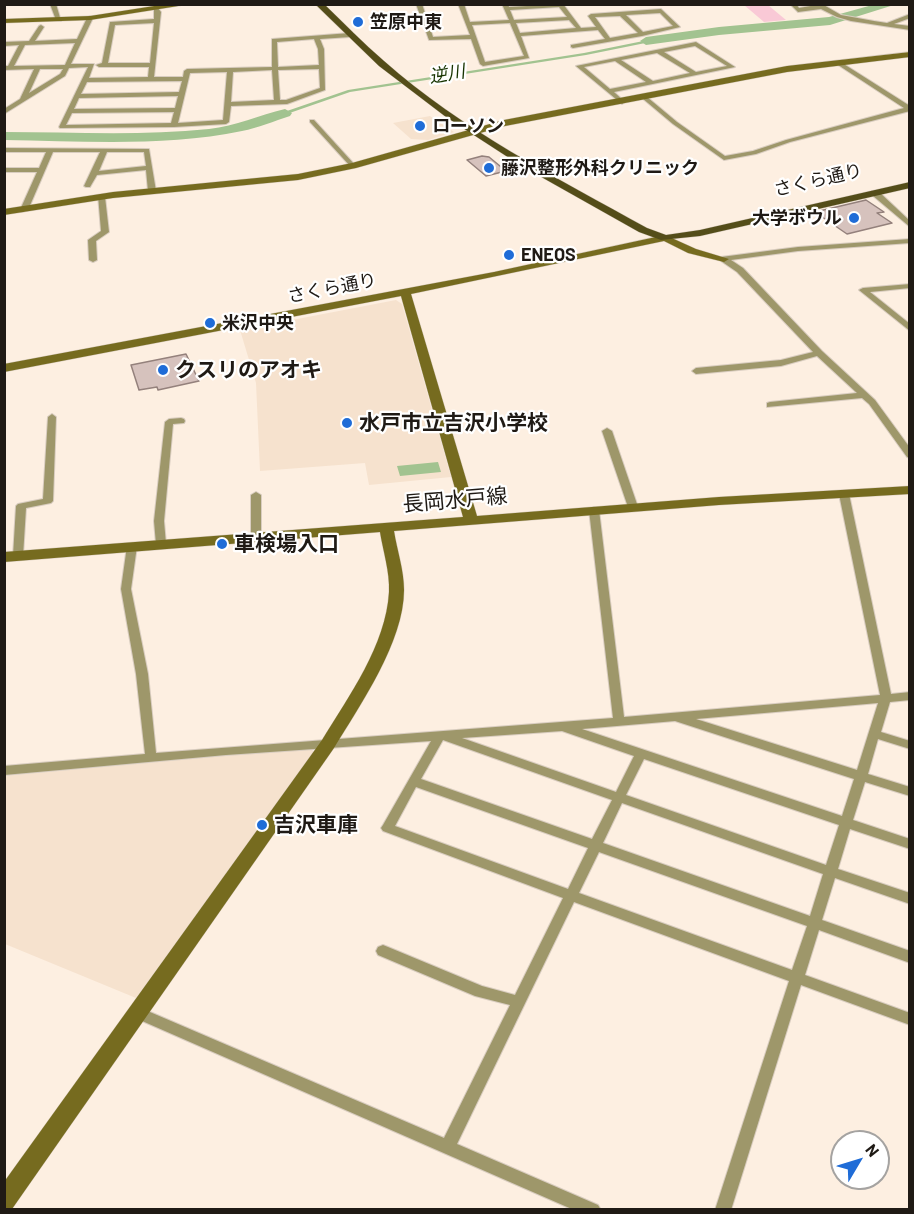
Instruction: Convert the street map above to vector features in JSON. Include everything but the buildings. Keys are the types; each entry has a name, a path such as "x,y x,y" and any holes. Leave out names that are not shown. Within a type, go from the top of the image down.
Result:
{"main road":[{"path":"319,4 399,78 422,84 484,128 656,227 665,238"},
{"path":"332,4 409,81 472,131 643,230 665,238"},
{"name":"さくら通り","path":"665,238 692,229 909,177"},
{"name":"さくら通り","path":"665,238 700,233 909,184"}],"street":[{"path":"53,4 59,20"},
{"path":"419,4 430,39 473,37"},
{"path":"461,4 483,64 527,57 506,7 561,5 580,30"},
{"path":"623,4 630,13"},
{"path":"792,4 798,9 820,6 834,16 852,21 909,28"},
{"path":"4,21 94,18 182,5"},
{"path":"4,112 63,75 79,41 94,18 94,8"},
{"path":"151,79 157,9"},
{"path":"573,46 609,40 642,34 677,27 661,11 591,16 609,40"},
{"path":"622,14 642,34"},
{"path":"890,24 909,16"},
{"path":"468,24 571,18"},
{"path":"105,65 112,23 157,21"},
{"path":"31,43 41,27"},
{"path":"518,35 600,28"},
{"path":"277,102 274,40 350,35"},
{"path":"228,104 286,102 323,89 321,49 317,38"},
{"path":"4,44 79,41"},
{"path":"7,68 23,43"},
{"path":"610,92 732,67 696,44 579,66 610,92 622,102"},
{"path":"658,51 695,74"},
{"path":"4,212 101,196 277,180 353,166 484,128 787,69 909,54"},
{"path":"617,60 652,83"},
{"path":"837,62 909,108"},
{"path":"92,65 62,127 225,122 230,70"},
{"path":"7,68 153,65"},
{"path":"174,125 188,71 322,67"},
{"path":"22,101 38,68"},
{"path":"708,72 723,81"},
{"path":"86,80 186,79"},
{"path":"78,96 182,94"},
{"path":"645,98 724,158 754,153 788,141 909,108"},
{"path":"70,111 178,110"},
{"path":"312,121 353,166"},
{"path":"4,150 147,150 152,191"},
{"path":"24,210 50,151"},
{"path":"88,186 104,151"},
{"path":"94,173 149,168"},
{"path":"4,170 41,170"},
{"path":"875,193 909,225"},
{"path":"93,260 92,240 105,232 101,196"},
{"path":"665,238 692,251 724,259 740,270 819,353 865,395 909,454"},
{"name":"さくら通り","path":"4,368 405,292 665,238"},
{"path":"724,259 828,246 906,242 909,250"},
{"path":"909,286 863,290 909,329"},
{"path":"405,292 471,520"},
{"path":"696,371 781,363 819,353"},
{"path":"770,405 865,395"},
{"path":"11,556 21,506 48,501 52,417"},
{"path":"161,544 159,521 169,422 181,421"},
{"path":"607,431 633,507"},
{"name":"長岡水戸線","path":"11,556 633,507 909,490"},
{"path":"723,1209 886,697 844,494"},
{"path":"256,495 256,536"},
{"path":"594,510 618,721"},
{"path":"4,1201 328,744 371,670 395,605 396,585 386,527"},
{"path":"132,546 126,589 142,674 151,759"},
{"path":"4,771 562,727 909,696"},
{"path":"674,716 909,792"},
{"path":"562,727 909,844"},
{"path":"875,734 909,745"},
{"path":"440,735 387,828 909,1019"},
{"path":"440,735 909,899"},
{"path":"447,1148 517,1001 640,755"},
{"path":"413,781 909,957"},
{"path":"383,951 480,992 517,1001"},
{"path":"138,1013 593,1209"}],"shaded area":[{"path":"744,5 768,5 786,20 764,22"},
{"path":"673,35 675,37 586,55 350,92 258,124 255,122 348,90 584,53"},
{"path":"430,116 454,132 428,140 411,139 393,123"},
{"name":"水戸市立吉沢小学校","path":"396,300 402,304 451,477 369,485 365,463 260,471 256,383 240,330"},
{"path":"438,462 441,472 400,476 397,466"},
{"path":"310,748 314,752 136,998 5,944 4,776"}],"waterway":[{"name":"逆川","path":"646,41 719,31 830,21 891,4"},
{"name":"逆川","path":"4,136 129,137 209,133 243,127 285,113"}],"place":[{"name":"笠原中東","path":"358,22"},
{"name":"ローソン","path":"420,126"},
{"name":"藤沢整形外科クリニック","path":"489,168"},
{"name":"大学ボウル","path":"854,218"},
{"name":"ENEOS","path":"509,255"},
{"name":"米沢中央","path":"210,323"},
{"name":"クスリのアオキ","path":"163,370"},
{"name":"水戸市立吉沢小学校","path":"347,423"},
{"name":"車検場入口","path":"222,544"},
{"name":"吉沢車庫","path":"262,825"}]}
